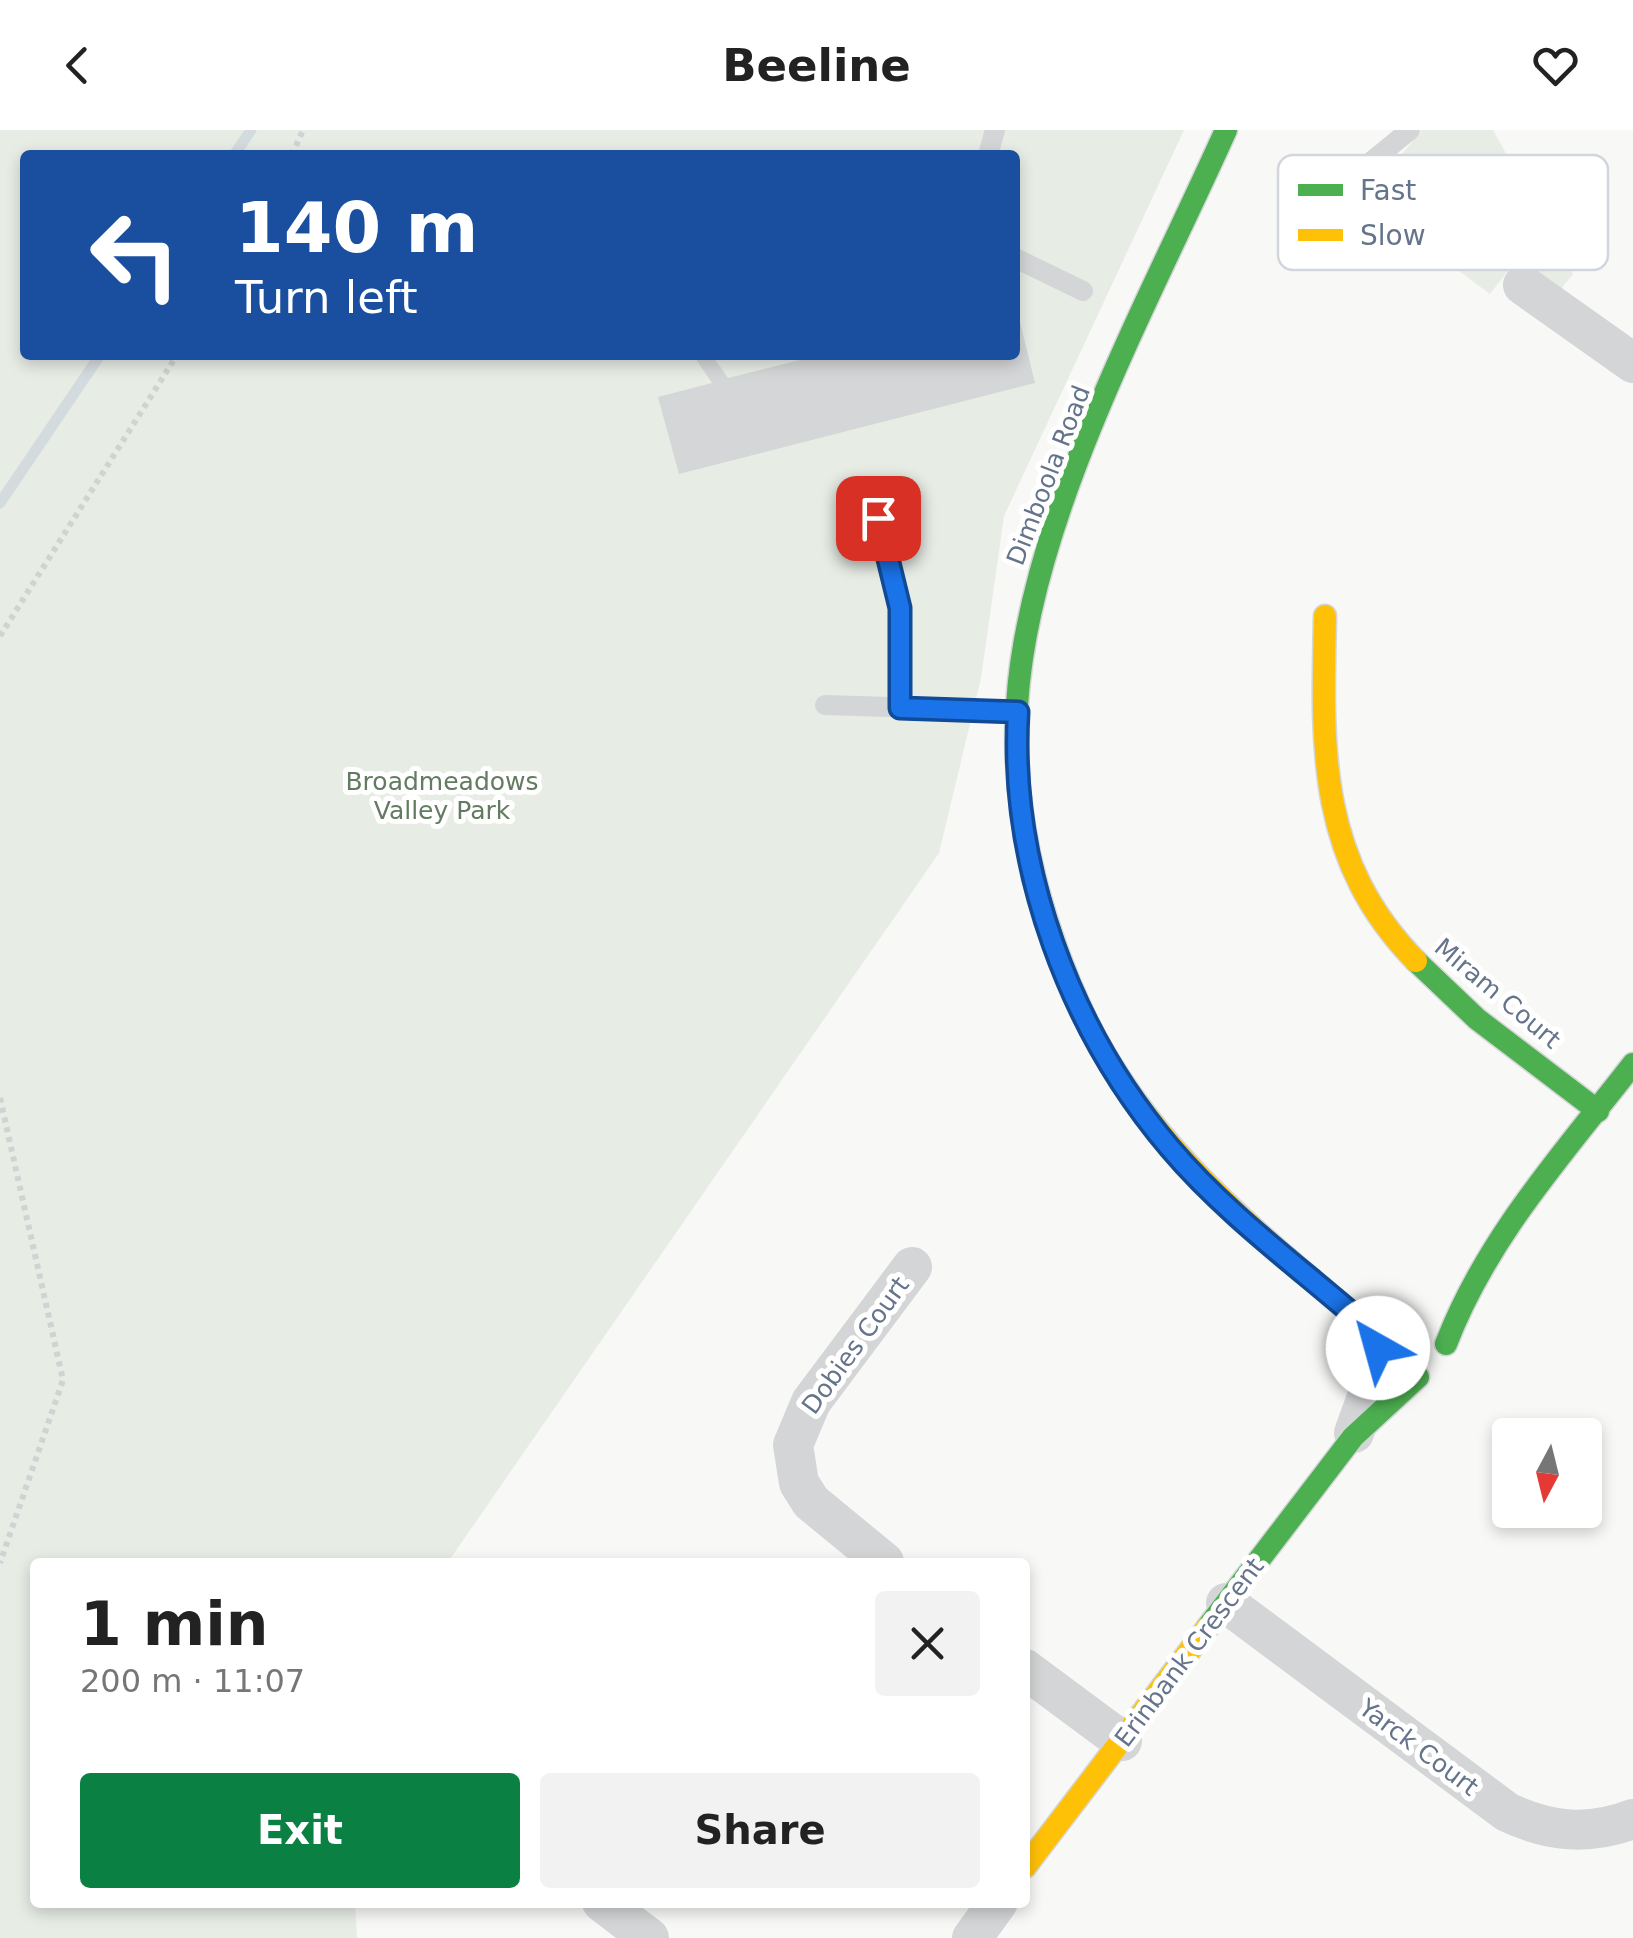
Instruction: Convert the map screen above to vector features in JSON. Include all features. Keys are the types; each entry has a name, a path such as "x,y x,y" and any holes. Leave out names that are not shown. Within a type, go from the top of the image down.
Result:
{"street":[{"name":"Dimboola Road","path":"1226,130 1076,465 1047,541 1024,644 1018,712 1020,797 1029,856 1066,978 1120,1078 1170,1148 1218,1198 1286,1254 1380,1348 1397,1374 1418,1377"},
{"path":"1523,285 1633,362"},
{"name":"Miram Court","path":"1325,616 1324,721 1334,818 1346,855 1370,901 1432,979 1598,1110"},
{"path":"1446,1344 1456,1311 1482,1263 1633,1064"},
{"name":"Dimboola Road","path":"1286,1254 1356,1288"},
{"path":"1446,1344 1436,1306 1482,1263"},
{"name":"Dobies Court","path":"879,1558 810,1502 799,1483 794,1445 798,1425 811,1402 912,1267"},
{"path":"1380,1348 1396,1314"},
{"name":"Erinbank Crescent","path":"1030,1861 1352,1437 1418,1377 1438,1365 1446,1344"},
{"name":"Erinbank Crescent","path":"1352,1437 1380,1348"},
{"name":"Yarck Court","path":"1226,1604 1506,1812 1542,1826 1586,1832 1633,1819"},
{"path":"1030,1672 1122,1741"},
{"path":"610,1908 649,1938"},
{"path":"972,1938 994,1908"}],"lane":[{"path":"1379,155 1410,130"},
{"path":"1020,260 1083,291"},
{"path":"878,518 900,608 900,708"},
{"path":"825,705 1018,712"}],"path":[{"path":"0,636 174,360"},
{"path":"0,1098 63,1380 0,1563"}],"green space":[{"name":"Broadmeadows Valley Park","path":"0,130 1184,130 1004,516 981,678 939,853 451,1558 30,1558 30,1908 355,1908 357,1938 0,1938"},
{"path":"1422,130 1493,130 1507,155 1400,155"},
{"path":"1458,270 1509,270 1490,294"},
{"path":"1535,270 1571,270 1573,274 1561,289"}],"building":[{"path":"1020,322 1035,383 679,474 658,397 712,383 696,360 715,360 728,378 800,360 1020,360"}],"waterway":[{"path":"237,150 251,130"},
{"path":"0,503 97,360"}],"traffic: fast":[{"path":"1083,1014 1041,902 1024,824 1016,745 1026,634 1044,561 1097,412 1226,130"},
{"path":"1416,961 1477,1019 1598,1111"},
{"path":"1446,1344 1463,1305 1505,1232 1633,1064"},
{"path":"1207,1628 1353,1437 1418,1377"}],"traffic: slow":[{"path":"1325,616 1326,757 1343,842 1360,883 1384,923 1416,961"},
{"path":"1083,1014 1141,1109 1176,1151 1253,1228 1379,1337"},
{"path":"1030,1860 1207,1628"}],"route":[{"path":"878,518 900,608 900,708 1018,712 1020,797 1029,856 1066,978 1093,1033 1130,1094 1170,1148 1218,1198 1379,1337 1378,1348"}]}
